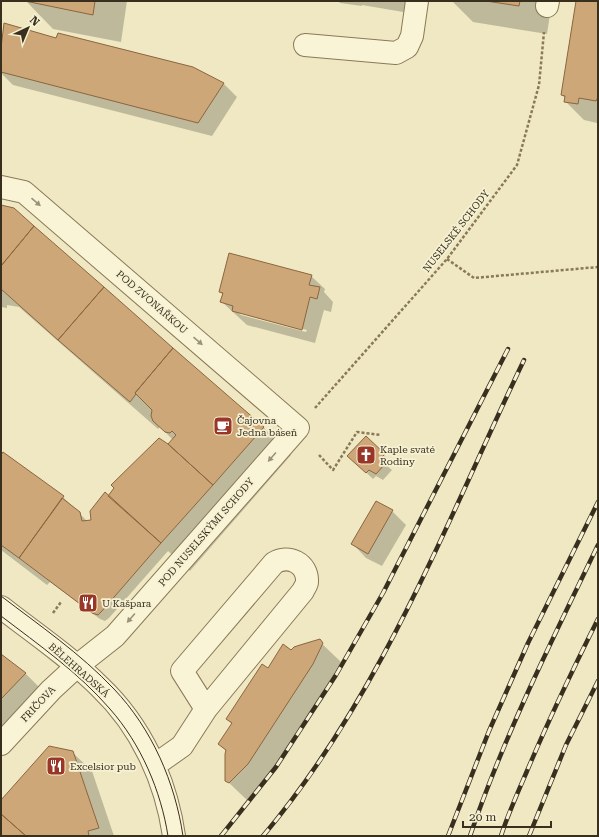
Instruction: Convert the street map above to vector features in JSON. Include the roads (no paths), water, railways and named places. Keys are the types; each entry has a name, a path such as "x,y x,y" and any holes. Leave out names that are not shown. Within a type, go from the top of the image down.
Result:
{"street":[{"path":"305,45 396,53 407,47 412,36 417,1"},
{"name":"POD ZVONAŘKOU","path":"1,187 24,192 298,428"},
{"name":"POD NUSELSKÝMI SCHODY","path":"77,666 115,636 298,428"},
{"path":"155,765 182,746 206,709 303,591 307,583 305,572 300,564 291,559 280,559 274,563 182,671 206,709"},
{"name":"BĚLEHRADSKÁ","path":"1,607 77,666 101,687 122,711 141,739 155,765 169,808 174,836"},
{"name":"FRIČOVA","path":"1,744 51,690 77,666"}],"tram line":[{"path":"1,596 88,664 128,705 140,721 160,757 168,776 183,836"},
{"path":"1,616 72,671 98,696 121,723 140,753 155,785 165,819 168,836"}],"railway":[{"path":"221,836 276,767 336,675 383,593 508,349"},
{"path":"263,836 305,782 343,725 377,667 438,545 524,360"},
{"path":"448,836 489,731 528,643 598,502"},
{"path":"470,836 483,799 513,725 546,652 598,545"},
{"path":"501,836 513,803 544,732 598,619"},
{"path":"529,836 566,745 598,681"}],"place":[{"name":"Čajovna Jedna báseň","path":"223,426"},
{"name":"Kaple svaté Rodiny","path":"366,455"},
{"name":"U Kašpara","path":"88,603"},
{"name":"Excelsior pub","path":"56,766"}]}
